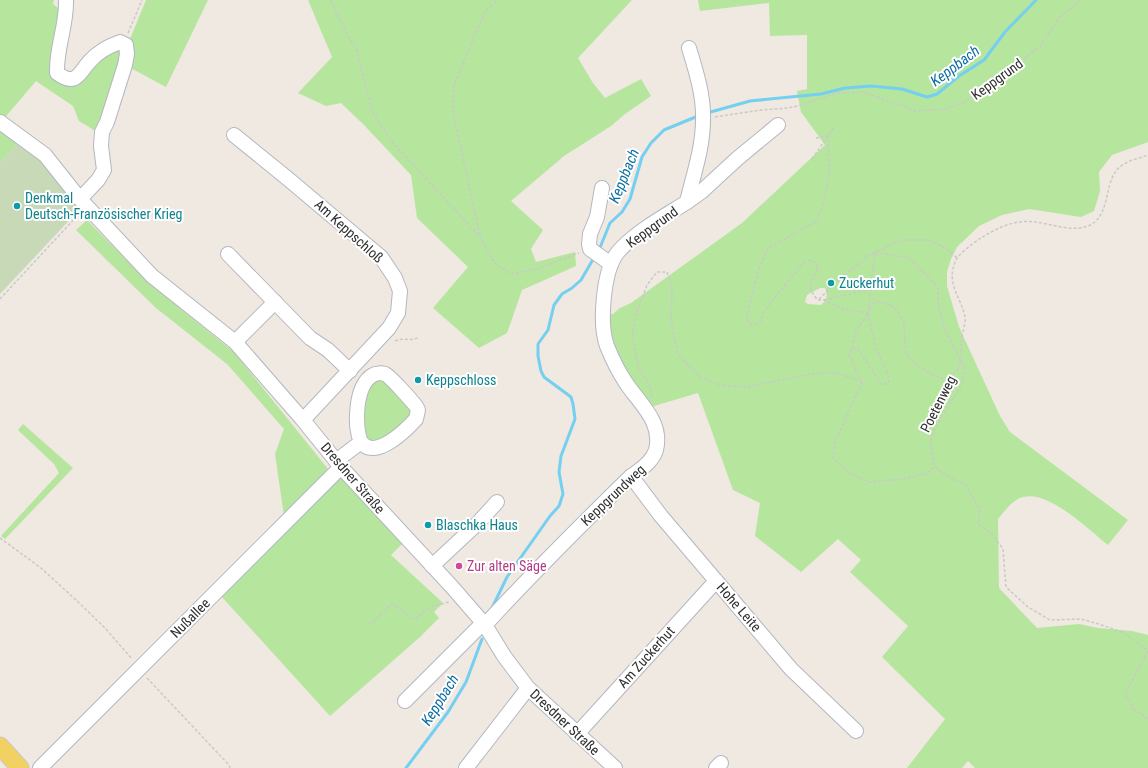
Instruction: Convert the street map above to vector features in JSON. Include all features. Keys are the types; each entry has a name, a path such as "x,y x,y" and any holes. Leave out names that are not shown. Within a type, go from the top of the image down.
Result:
{"main road":[{"path":"0,746 20,768"}],"street":[{"path":"66,0 66,11 57,62 57,73 70,80 78,77 90,60 99,53 113,44 120,42 126,45 125,65 107,122 102,132 104,170 83,202"},
{"name":"Keppgrund","path":"686,202 702,138 703,114 696,73 689,48"},
{"name":"Dresdner Straße","path":"0,122 45,155 83,202 152,276 235,342 303,420 338,464 484,624 504,656 528,688 614,768"},
{"name":"Keppgrund","path":"606,345 604,298 606,284 600,256 618,252 644,230 701,192 738,158 778,125"},
{"name":"Am Keppschloß","path":"234,135 381,257 400,290 398,313 389,328 303,420"},
{"path":"600,256 588,244 590,234 597,217 602,188"},
{"path":"228,254 310,338 328,350 350,371"},
{"path":"235,342 275,302"},
{"name":"Keppgrundweg","path":"405,701 484,624 566,539 631,476 651,460 656,451 657,432 652,418 626,383 606,345"},
{"path":"385,374 416,406 418,410 416,419 383,446 375,449 369,449 364,447 361,442 357,420 359,398 364,386 372,375 385,374"},
{"name":"Nußallee","path":"40,768 361,442"},
{"name":"Hohe Leite","path":"631,476 661,516 791,669 856,731"},
{"path":"432,566 478,523 497,502"},
{"name":"Am Zuckerhut","path":"577,734 716,580"},
{"path":"466,768 528,688"}],"path":[{"path":"124,43 142,0"},
{"path":"331,0 357,52 372,110 381,126 396,145 480,237 495,264 512,274 600,256"},
{"path":"480,237 453,113 454,85 485,11 498,0"},
{"name":"Keppgrund","path":"703,114 726,115 802,105 836,93 864,92 916,111 946,109 962,103 978,94 1005,75 1040,46 1060,17 1081,0"},
{"path":"812,159 835,126"},
{"path":"816,138 828,136"},
{"path":"828,136 829,174 824,201 817,221 768,248 758,271 747,315 748,322 751,325 760,322 764,311 780,290 803,263 810,260 814,262 818,268 810,283 811,292 818,300 824,300 870,289"},
{"path":"1148,155 1124,164 1116,170 1110,182 1103,210 1098,218 1090,225 1078,229 1033,221 1021,222 998,228 976,240 957,258 952,272 952,286 966,318 962,338 961,362 954,374 946,380 934,375 911,359 905,348 903,321 896,308 884,302 875,302 856,331 849,355 862,382 835,442 833,458 850,474 870,482 903,479 916,476 928,473 934,466 944,474 966,485 980,510 978,524 992,534 1003,549 1006,587 1028,608 1050,620 1081,619 1100,624 1124,633 1148,651 1125,694 1134,709 1148,719"},
{"path":"0,299 83,202"},
{"path":"818,300 841,278 875,252 901,240 928,240 946,248 957,258"},
{"path":"852,349 858,349 881,384 887,384 889,381 876,348 868,314 875,252"},
{"path":"875,252 909,258 934,283 938,289 938,303 945,330 961,362"},
{"path":"638,366 632,335 637,312 647,285 657,272 667,272 672,288 671,321 678,355 700,376 719,385 747,387 816,373 837,374 862,382"},
{"path":"824,300 842,309 868,314"},
{"path":"391,342 398,339 415,340 419,337"},
{"name":"Poetenweg","path":"934,466 930,442 935,428 963,382 964,369 961,362"},
{"path":"0,538 41,568 76,600 127,652 139,669 229,765 230,768"},
{"path":"369,625 392,604 411,618 416,619 422,615 425,610 434,606 453,602"}],"green space":[{"path":"0,0 54,0 53,4 63,12 60,79 113,49 123,49 97,132 79,121 73,106 36,81 2,121 0,119"},
{"path":"146,0 208,0 166,87 127,66 128,44"},
{"path":"308,0 632,0 578,58 593,83 605,98 641,79 651,96 611,126 564,156 511,201 543,230 531,249 536,262 575,252 576,266 522,290 507,333 479,348 433,308 468,267 417,218 411,175 341,103 326,106 298,93 332,57"},
{"path":"698,0 1148,0 1148,142 1112,155 1099,172 1100,191 1094,211 1081,217 1029,209 1002,215 979,226 957,247 947,272 947,286 959,327 1000,416 1010,432 1128,520 1108,545 1080,521 1045,499 1033,496 1019,498 1009,506 998,519 999,588 1037,628 1079,624 1098,628 1132,631 1148,635 1148,768 975,768 968,761 962,768 907,768 945,719 882,657 908,626 850,572 861,560 838,539 801,572 755,536 760,503 733,490 698,393 654,406 649,409 610,344 608,314 613,314 620,308 631,303 742,223 825,145 801,112 797,91 807,89 807,35 770,36 769,3 700,11","holes":["820,288 825,288 826,298 821,305 808,304 805,302 807,295"]},
{"path":"0,127 19,142 0,162"},
{"path":"19,142 40,159 74,204 77,212 0,294 0,162"},
{"path":"87,220 142,276 234,352 328,469 284,516 275,454 284,429 227,364 156,308 76,230"},
{"path":"379,376 415,414 375,446 361,435 366,388"},
{"path":"23,424 73,468 5,539 1,536 59,473 54,464 18,430"},
{"path":"340,476 403,543 391,555 442,602 442,604 434,612 439,618 420,637 330,716 221,596"}],"waterway":[{"name":"Keppbach","path":"707,113 750,101 821,94 845,88 871,86 902,89 927,97 937,94 959,76 984,60 1005,32 1036,0"},
{"name":"Keppbach","path":"599,250 610,223 622,212 630,199 642,157 651,143 664,130 698,116"},
{"name":"Keppbach","path":"492,608 507,577 550,516 559,506 563,494 559,472 561,456 575,419 573,404 571,397 544,377 541,371 538,356 538,344 548,330 554,305 562,294 581,280 595,256"},
{"name":"Keppbach","path":"406,768 448,712 466,682 482,639"}],"place":[{"name":"Denkmal Deutsch-Französischer Krieg","path":"17,206"},
{"name":"Zuckerhut","path":"831,283"},
{"name":"Keppschloss","path":"418,380"},
{"name":"Blaschka Haus","path":"428,525"},
{"name":"Zur alten Säge","path":"459,566"}]}
